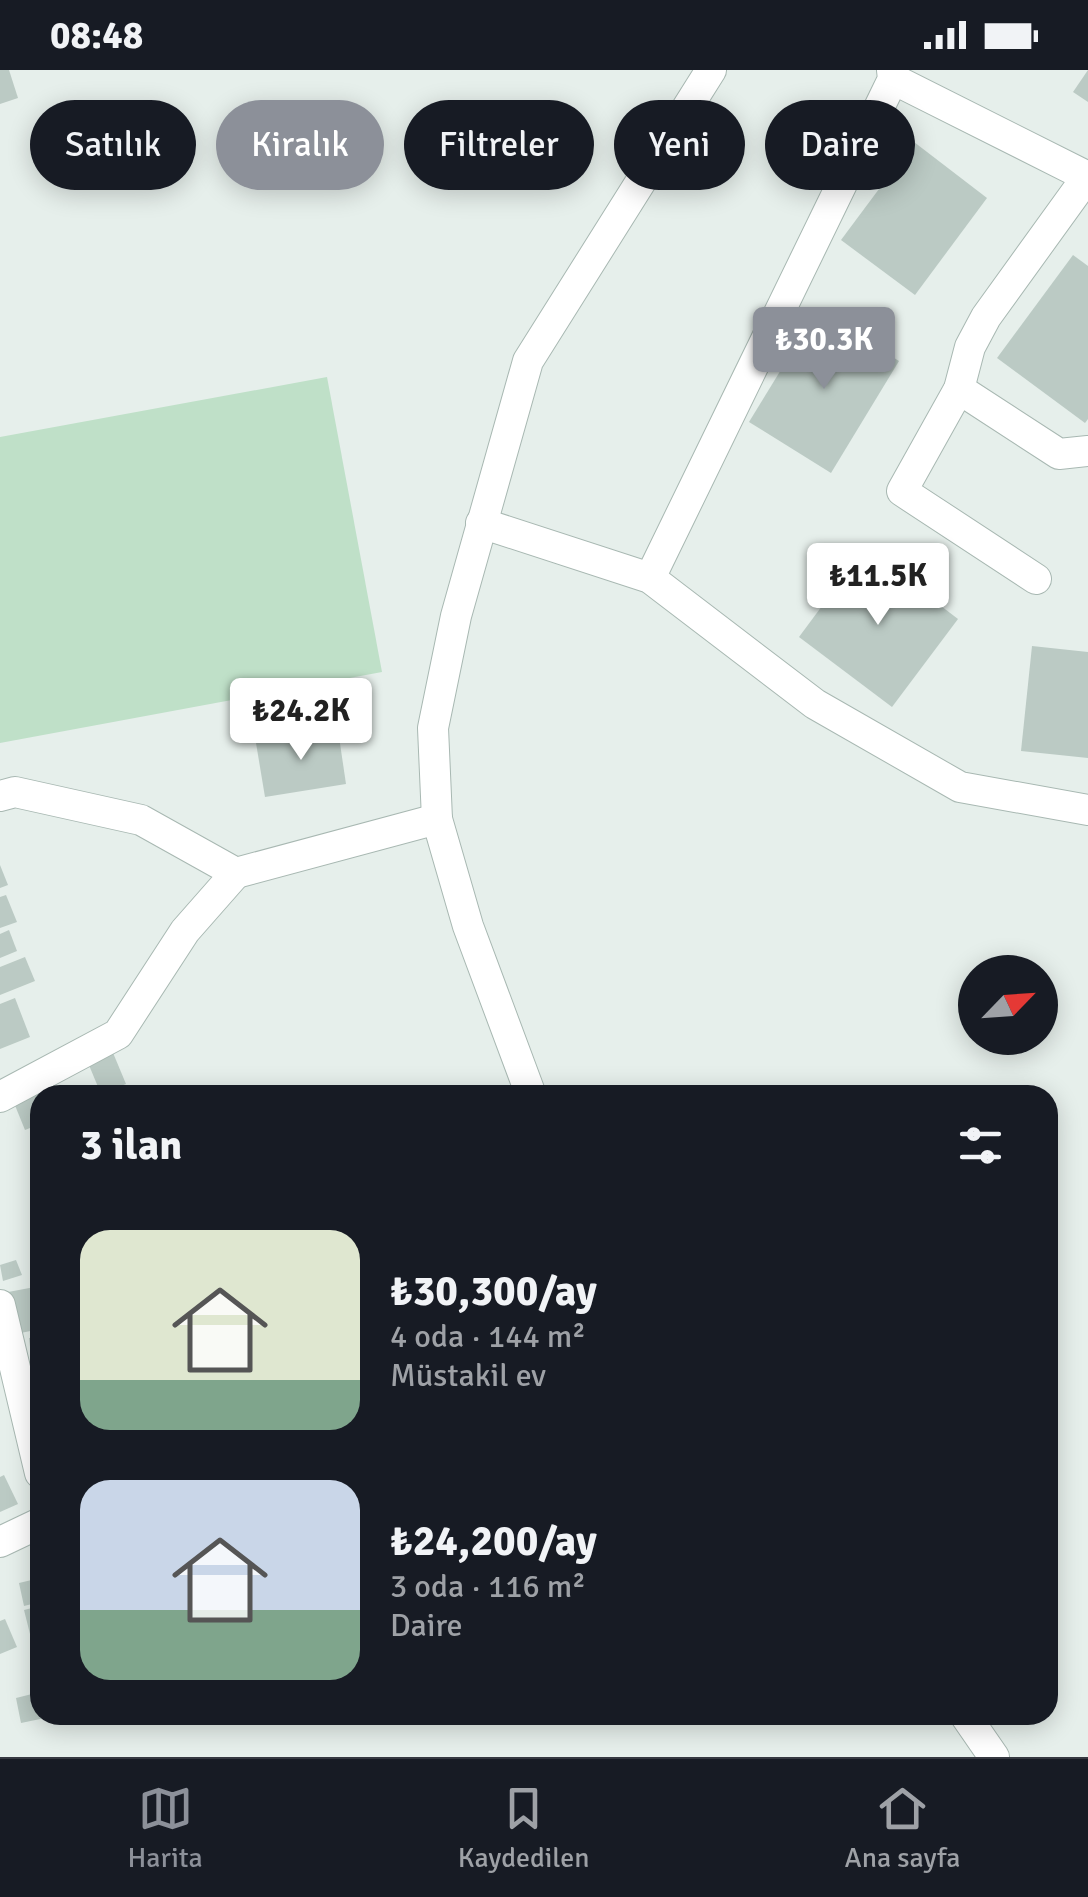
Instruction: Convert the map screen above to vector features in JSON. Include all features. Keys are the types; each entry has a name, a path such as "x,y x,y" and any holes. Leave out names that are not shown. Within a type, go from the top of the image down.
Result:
{"street":[{"path":"527,1085 468,926 438,819 432,728 456,616 528,360 710,70"},
{"path":"650,578 893,74 1087,177 986,317 970,346 959,389 902,491 1036,579"},
{"path":"959,389 1059,454 1088,451"},
{"path":"481,523 650,578 815,704 960,788 1088,810"},
{"path":"0,796 15,792 141,820 236,872"},
{"path":"0,1097 118,1034 185,930 236,872 438,819"},
{"path":"0,1305 30,1431"},
{"path":"0,1542 30,1528"},
{"path":"971,1725 994,1757"}],"green space":[{"path":"327,377 382,672 0,743 0,437"}],"building":[{"path":"0,70 9,70 18,98 0,104"},
{"path":"1088,70 1088,102 1073,92"},
{"path":"915,143 987,198 915,295 841,240 878,190 915,190"},
{"path":"1073,255 1088,266 1085,423 997,358"},
{"path":"817,311 899,361 831,473 749,422"},
{"path":"865,548 958,619 892,707 799,637"},
{"path":"1032,646 1088,652 1088,758 1021,751"},
{"path":"338,730 346,784 265,797 256,743"},
{"path":"0,865 8,885 0,888"},
{"path":"6,895 17,922 0,928 0,897"},
{"path":"9,930 17,951 0,958 0,934"},
{"path":"25,957 35,981 0,995 0,967"},
{"path":"15,998 30,1037 0,1049 0,1004"},
{"path":"111,1048 126,1084 97,1085 86,1058"},
{"path":"30,1091 30,1128 25,1130 12,1098"},
{"path":"16,1260 22,1275 3,1281 0,1265"},
{"path":"30,1288 30,1331 11,1335 3,1293"},
{"path":"4,1475 18,1504 0,1512 0,1477"},
{"path":"30,1580 30,1604 24,1606 19,1583"},
{"path":"30,1608 30,1634 24,1610"},
{"path":"5,1619 17,1647 0,1654 0,1621"},
{"path":"30,1694 30,1721 21,1723 16,1698"}]}
